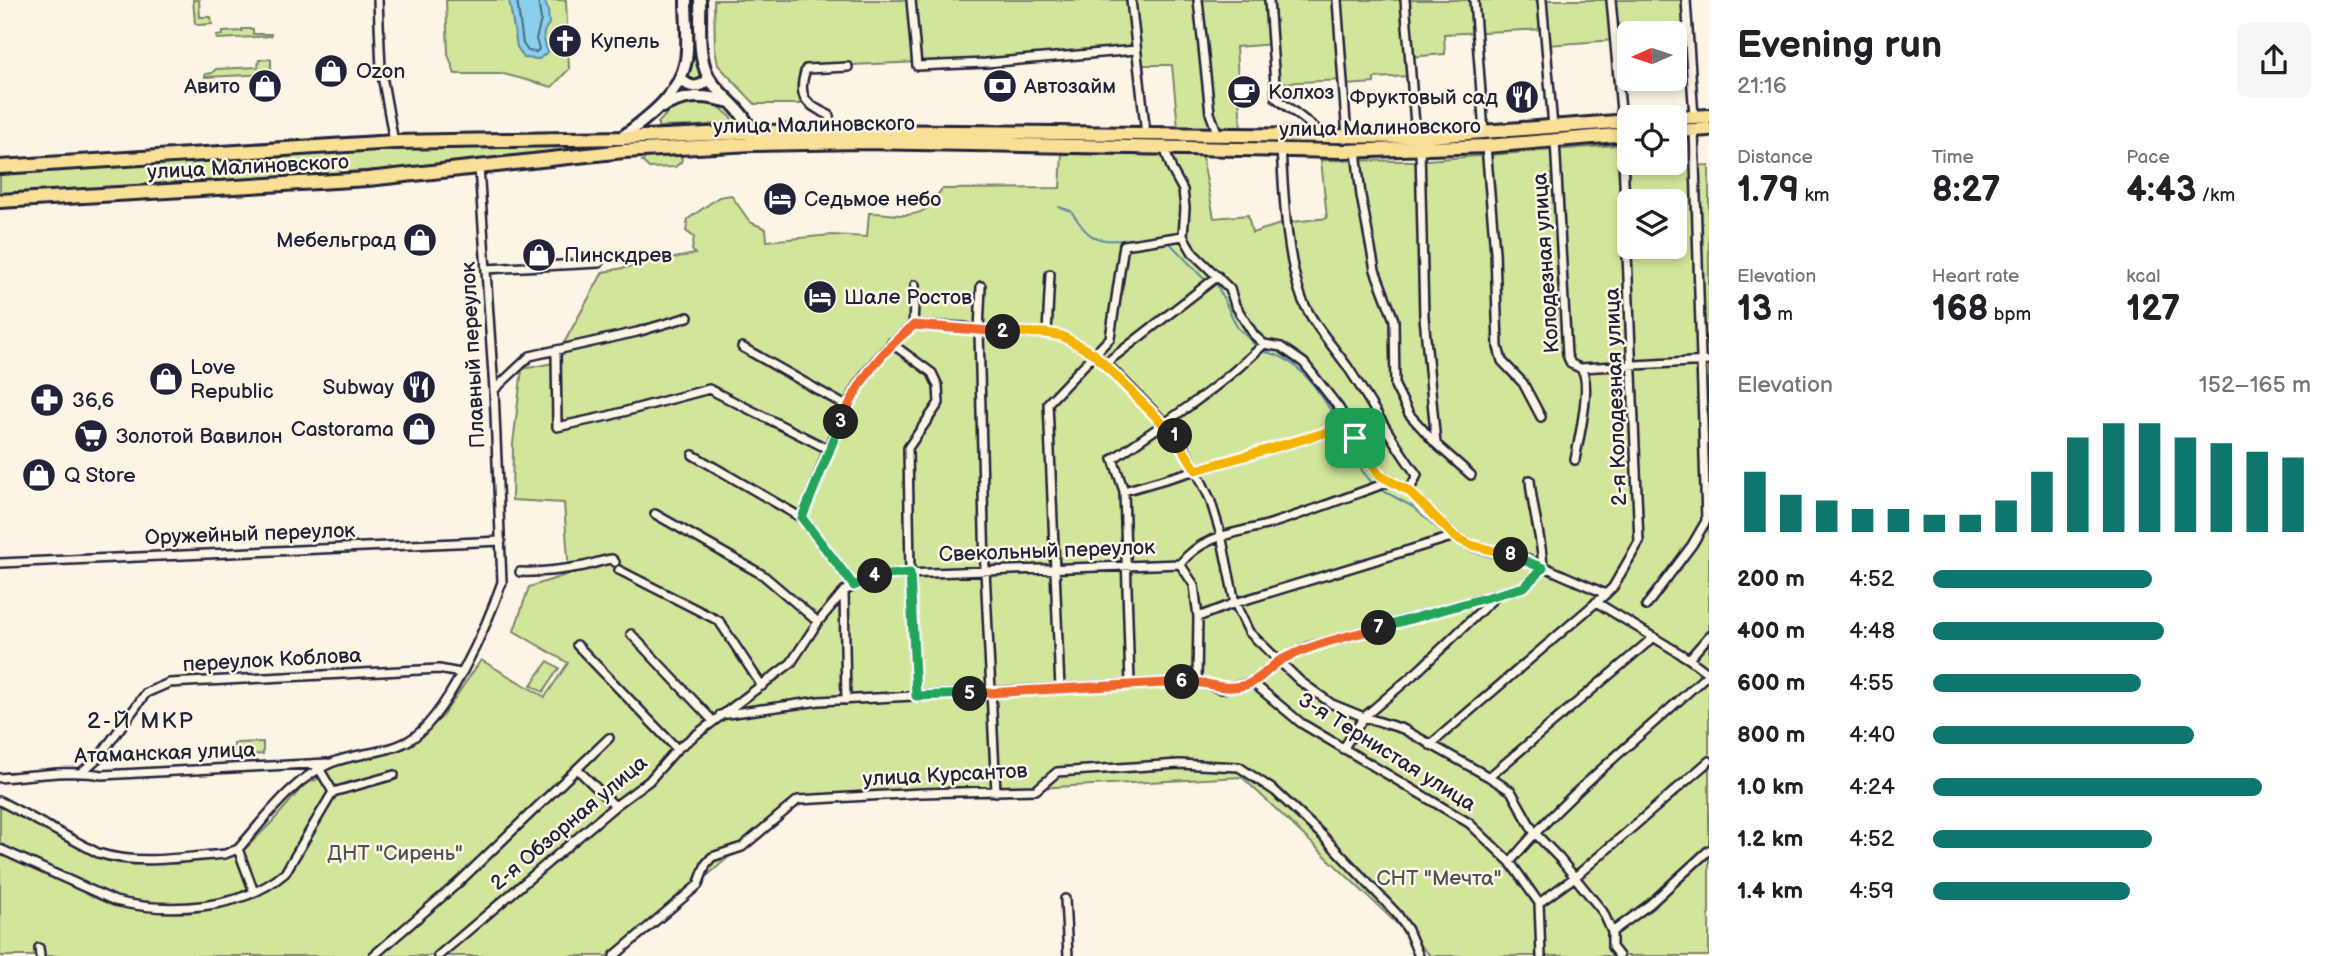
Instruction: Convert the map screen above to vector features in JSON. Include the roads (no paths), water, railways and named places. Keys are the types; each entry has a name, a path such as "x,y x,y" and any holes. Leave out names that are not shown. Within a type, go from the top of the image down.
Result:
{"highway":[{"path":"1687,126 1709,116"},
{"path":"1687,121 1709,129"},
{"name":"улица Малиновского","path":"0,167 394,142 752,138 1356,150 1617,129"},
{"name":"улица Малиновского","path":"0,201 368,179 830,131 1347,137 1418,143"}],"main road":[{"path":"657,110 680,78 687,57 686,0"},
{"path":"700,0 701,54 709,79 741,114 752,138"},
{"path":"680,78 695,87 709,79"},
{"path":"621,138 657,110 681,98 708,96 730,102"}],"street":[{"path":"378,0 381,71 394,142"},
{"path":"911,0 917,66 1136,50"},
{"path":"1131,0 1146,135"},
{"path":"1198,0 1210,113 1218,136"},
{"path":"1269,0 1276,98 1326,137"},
{"path":"1337,0 1347,137"},
{"path":"1405,0 1418,143 1423,317 1436,444"},
{"path":"1474,0 1495,252 1498,348 1502,361 1523,383 1541,417"},
{"name":"Колодезная улица","path":"1542,0 1554,134 1567,355 1571,364 1580,368 1586,392 1575,460"},
{"name":"2-я Колодезная улица","path":"1611,0 1623,105"},
{"path":"1646,606 1692,545 1706,521 1705,362 1686,0"},
{"path":"830,131 829,115 811,107 802,93 802,83 806,69 848,67"},
{"path":"1164,147 1183,190 1183,236 1193,253 1230,289 1244,321 1264,344 1281,347 1304,363 1339,408 1379,475 1409,491 1455,537 1471,545 1524,558 1606,594"},
{"path":"1281,149 1285,205 1294,265 1303,299 1393,442 1417,475 1409,491"},
{"path":"1356,150 1361,196 1375,270 1394,320 1395,386 1409,414 1436,444 1471,475"},
{"name":"Плавный переулок","path":"331,763 408,741 425,728 448,699 492,611 502,582 494,390 479,167"},
{"name":"2-я Колодезная улица","path":"1430,745 1606,594 1613,587 1639,542 1627,175"},
{"path":"1060,689 1048,403 1110,338 1124,244 1183,236"},
{"path":"486,269 599,263"},
{"path":"1046,333 1050,274"},
{"path":"1106,363 1218,276"},
{"path":"914,325 915,285"},
{"path":"981,286 979,331 985,570 996,792"},
{"path":"494,390 530,356 638,332 688,317"},
{"path":"802,518 848,407 866,373 891,343 914,325 1062,336 1106,363 1182,444 1210,499 1221,535 1235,603 1249,632 1278,662 1332,704 1403,729 1511,791 1534,832 1603,912 1612,933 1612,947 1619,956"},
{"path":"891,343 932,373 938,386 939,402 908,448 916,696"},
{"path":"1130,684 1124,491 1113,459 1206,395 1264,344"},
{"path":"742,347 848,407"},
{"path":"556,351 557,427 709,389 830,450"},
{"path":"1580,368 1705,362"},
{"path":"1124,491 1349,426"},
{"path":"693,455 802,518 854,586"},
{"path":"720,715 819,701 1197,681 1221,688 1253,683 1278,662 1308,647 1524,587 1543,568 1542,542 1532,503 1530,480"},
{"path":"1197,681 1198,617 1194,585 1180,564 1192,549 1221,535 1270,524 1392,481"},
{"path":"654,514 763,575 818,622"},
{"path":"1198,617 1235,603 1455,537"},
{"name":"Оружейный переулок","path":"0,563 501,541"},
{"path":"520,572 543,573 607,559 615,562"},
{"name":"Свекольный переулок","path":"720,715 791,663 818,622 844,592 877,575 1180,564"},
{"path":"620,570 719,621 762,686"},
{"path":"844,592 846,700"},
{"path":"1343,749 1364,717 1419,670 1496,596"},
{"path":"1510,862 1534,832 1653,721 1709,674 1596,602"},
{"path":"631,634 713,721"},
{"path":"1689,659 1709,636"},
{"path":"1489,777 1654,637"},
{"path":"578,645 677,749"},
{"name":"переулок Коблова","path":"83,771 99,757 146,693 169,683 439,669 460,673"},
{"name":"3-я Тернистая улица","path":"1253,683 1301,723 1469,823 1510,862 1539,903"},
{"name":"2-я Обзорная улица","path":"438,956 615,806 649,781 677,749 720,715"},
{"path":"373,956 458,883 609,738"},
{"path":"1541,956 1539,903 1575,877 1709,761"},
{"path":"0,801 112,858 133,860 226,854 237,849 291,787 331,763"},
{"name":"Атаманская улица","path":"0,778 83,771 102,775 331,763"},
{"name":"улица Курсантов","path":"614,956 698,885 706,864 712,857 742,847 798,800 1036,790 1057,772 1179,764 1239,767 1275,790 1378,894 1408,930 1419,956"},
{"path":"577,769 615,806"},
{"path":"320,770 333,792"},
{"path":"0,849 116,901 136,906 197,905 225,901 254,892 275,882 285,873 333,792 394,775"},
{"path":"237,849 254,892"},
{"path":"1612,933 1650,904 1709,850"},
{"path":"1065,899 1068,956"}],"water":[{"path":"509,0 544,0 548,10 549,24 544,31 544,38 548,52 539,59 524,58 517,47"}],"waterway":[{"path":"1059,207 1071,211 1084,229 1095,238 1131,240"},
{"path":"1167,240 1203,278 1208,279"},
{"path":"1216,283 1237,327 1258,348"},
{"path":"1263,351 1279,356 1298,368 1321,396 1339,425"},
{"path":"1342,430 1363,472 1374,485"},
{"path":"1378,488 1413,507 1445,535"},
{"path":"1452,541 1470,551 1536,569"},
{"path":"1544,572 1565,580"},
{"path":"1657,635 1679,649"}],"place":[{"name":"Купель","path":"565,41"},
{"name":"Ozon","path":"331,71"},
{"name":"Авито","path":"265,86"},
{"name":"Автозайм","path":"1000,86"},
{"name":"Колхоз","path":"1244,92"},
{"name":"Фруктовый сад","path":"1522,97"},
{"name":"Седьмое небо","path":"780,199"},
{"name":"Мебельград","path":"420,240"},
{"name":"Пинскдрев","path":"539,255"},
{"name":"Шале Ростов","path":"820,297"},
{"name":"Love Republic","path":"166,379"},
{"name":"Subway","path":"419,387"},
{"name":"36,6","path":"47,400"},
{"name":"Castorama","path":"419,429"},
{"name":"Золотой Вавилон","path":"91,436"},
{"name":"Q Store","path":"39,475"}],"district":[{"name":"2-Й МКР","path":"141,721"}],"park label":[{"name":"ДНТ \"Сирень\"","path":"395,853"},
{"name":"СНТ \"Мечта\"","path":"1439,878"}]}
